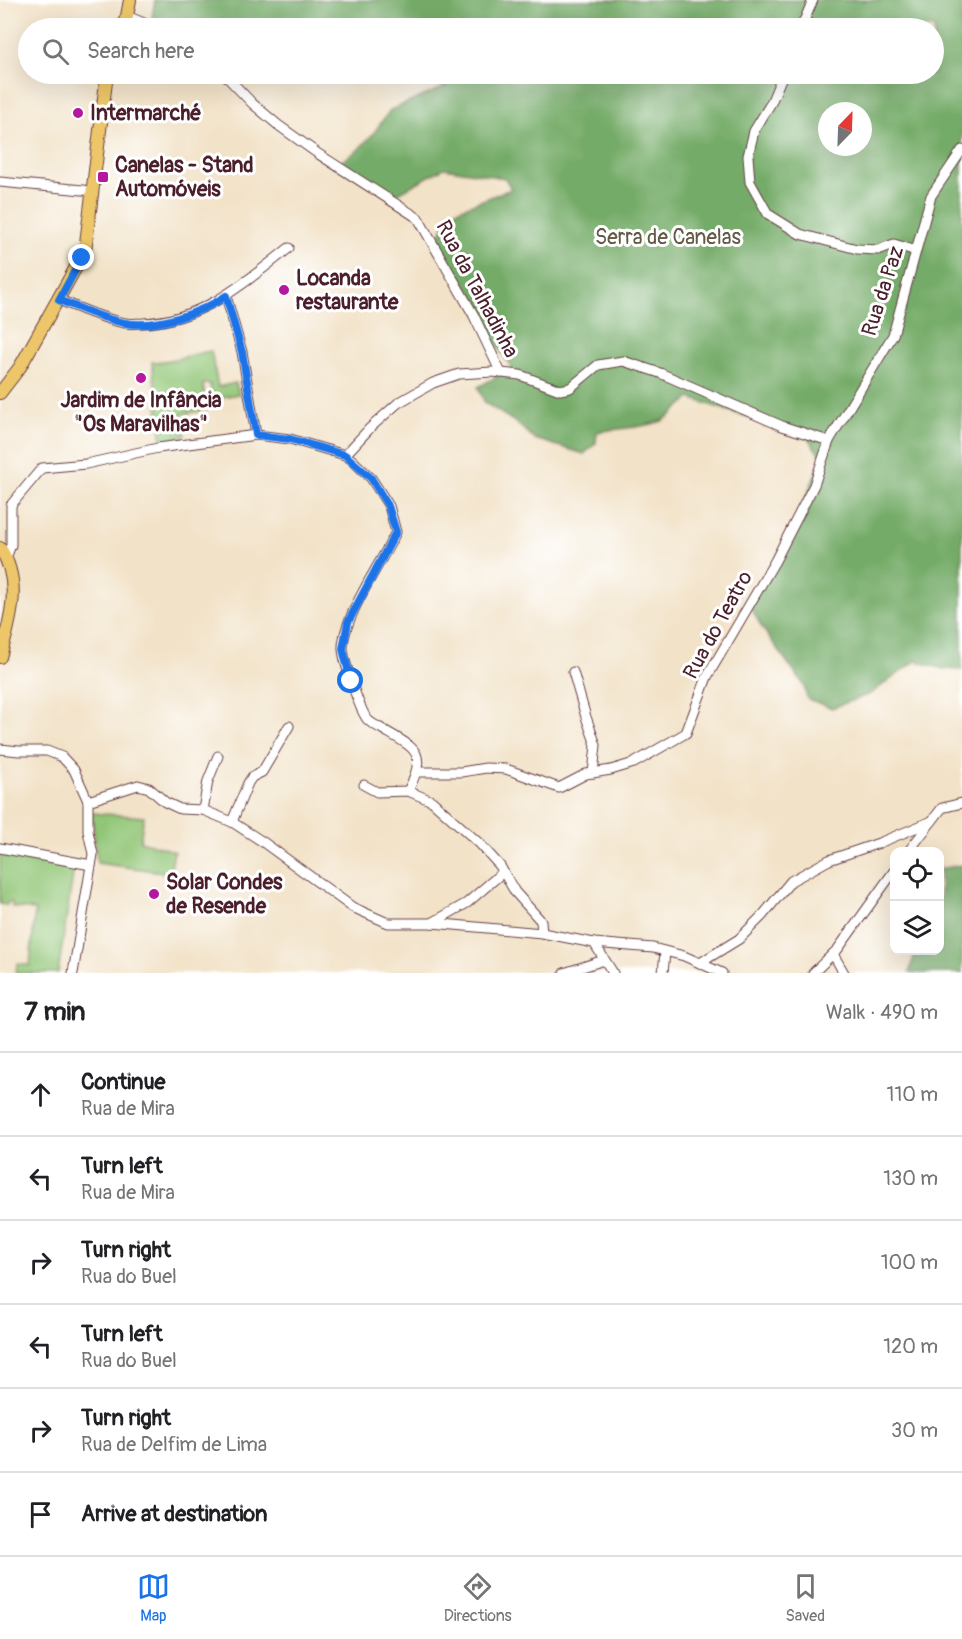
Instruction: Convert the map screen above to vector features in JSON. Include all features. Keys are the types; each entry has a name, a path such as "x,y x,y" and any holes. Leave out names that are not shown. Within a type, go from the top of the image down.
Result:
{"main road":[{"path":"127,16 130,0"},
{"path":"0,393 20,367 85,251 107,84"},
{"path":"0,657 13,611 11,576 3,553"}],"street":[{"path":"805,18 813,0"},
{"path":"127,16 132,18"},
{"name":"Rua da Talhadinha","path":"234,84 253,104 317,153 418,218 476,320 501,373 520,375 560,390 570,388 598,365 623,361 660,373 782,426 829,441"},
{"path":"779,84 771,103 754,131 748,156 750,182 768,214 800,234 857,249 878,250 894,244 916,251"},
{"name":"Rua da Paz","path":"829,441 893,335 932,196 962,150"},
{"path":"0,182 93,191"},
{"path":"59,300 126,324 160,322 194,312 226,296 289,248"},
{"path":"226,296 242,352 256,435"},
{"path":"345,455 398,403 433,383 459,374 501,373"},
{"path":"3,553 11,545 11,506 42,468 86,464 159,448 256,435 290,439 345,455 371,478 388,506 396,532 348,622 343,649 351,681 367,720 409,745 419,758 418,772 408,791"},
{"name":"Rua do Teatro","path":"418,772 506,769 559,788 586,774 634,764 686,733 707,677 775,561 814,485 829,441"},
{"path":"573,672 596,745 593,773"},
{"path":"232,822 248,783 252,777 262,772 290,726"},
{"path":"0,749 19,752 47,751 62,757 74,770 88,801 88,831 93,854 74,973"},
{"path":"203,810 208,781 218,756"},
{"path":"88,801 138,785 149,789 165,802 180,809 203,810 232,822 263,842 352,908 388,922 432,923 542,933 594,943 653,948 684,956 722,973"},
{"path":"364,785 377,792 408,791 432,801 480,844 503,872 514,892 541,921 542,933"},
{"path":"912,847 942,808 962,803"},
{"path":"700,963 739,939 763,915 791,880 829,860 879,843 932,820"},
{"path":"0,848 92,865"},
{"path":"432,923 467,903 503,872"},
{"path":"813,973 833,954 890,877"},
{"path":"594,943 613,973"},
{"path":"663,973 665,952"},
{"path":"833,954 844,973"},
{"path":"564,973 604,960"}],"green space":[{"name":"Serra de Canelas","path":"155,0 962,0 962,670 944,669 916,661 870,694 832,708 807,699 804,685 763,629 748,603 789,539 822,458 806,435 690,398 667,418 657,423 597,432 596,443 584,454 535,439 515,422 485,403 478,387 512,368 487,331 438,239 449,213 511,189 505,178 444,168 393,196 339,163 358,150 390,110 447,86 434,84 944,84 944,18 152,18"},
{"path":"211,351 218,387 236,383 239,394 212,399 210,384 203,384 207,410 182,414 185,436 162,440 152,362"},
{"path":"92,813 144,817 140,841 174,851 170,875 163,875 163,872 97,863"},
{"path":"0,855 74,868 58,973 16,973 17,964 30,965 35,910 12,907 12,902 8,902 7,905 0,904"},
{"path":"962,865 962,973 909,973 915,955 944,955 944,868"}],"place":[{"name":"Intermarché","path":"78,113"},
{"name":"Canelas - Stand Automóveis","path":"103,177"},
{"name":"Locanda restaurante","path":"284,290"},
{"name":"Jardim de Infância \"Os Maravilhas\"","path":"141,378"},
{"name":"Solar Condes de Resende","path":"154,894"}],"route":[{"path":"82,258 59,300 126,324 160,322 194,312 226,296 242,352 256,435 290,439 345,455 371,478 388,506 396,532 348,622 343,649 351,681"}]}
